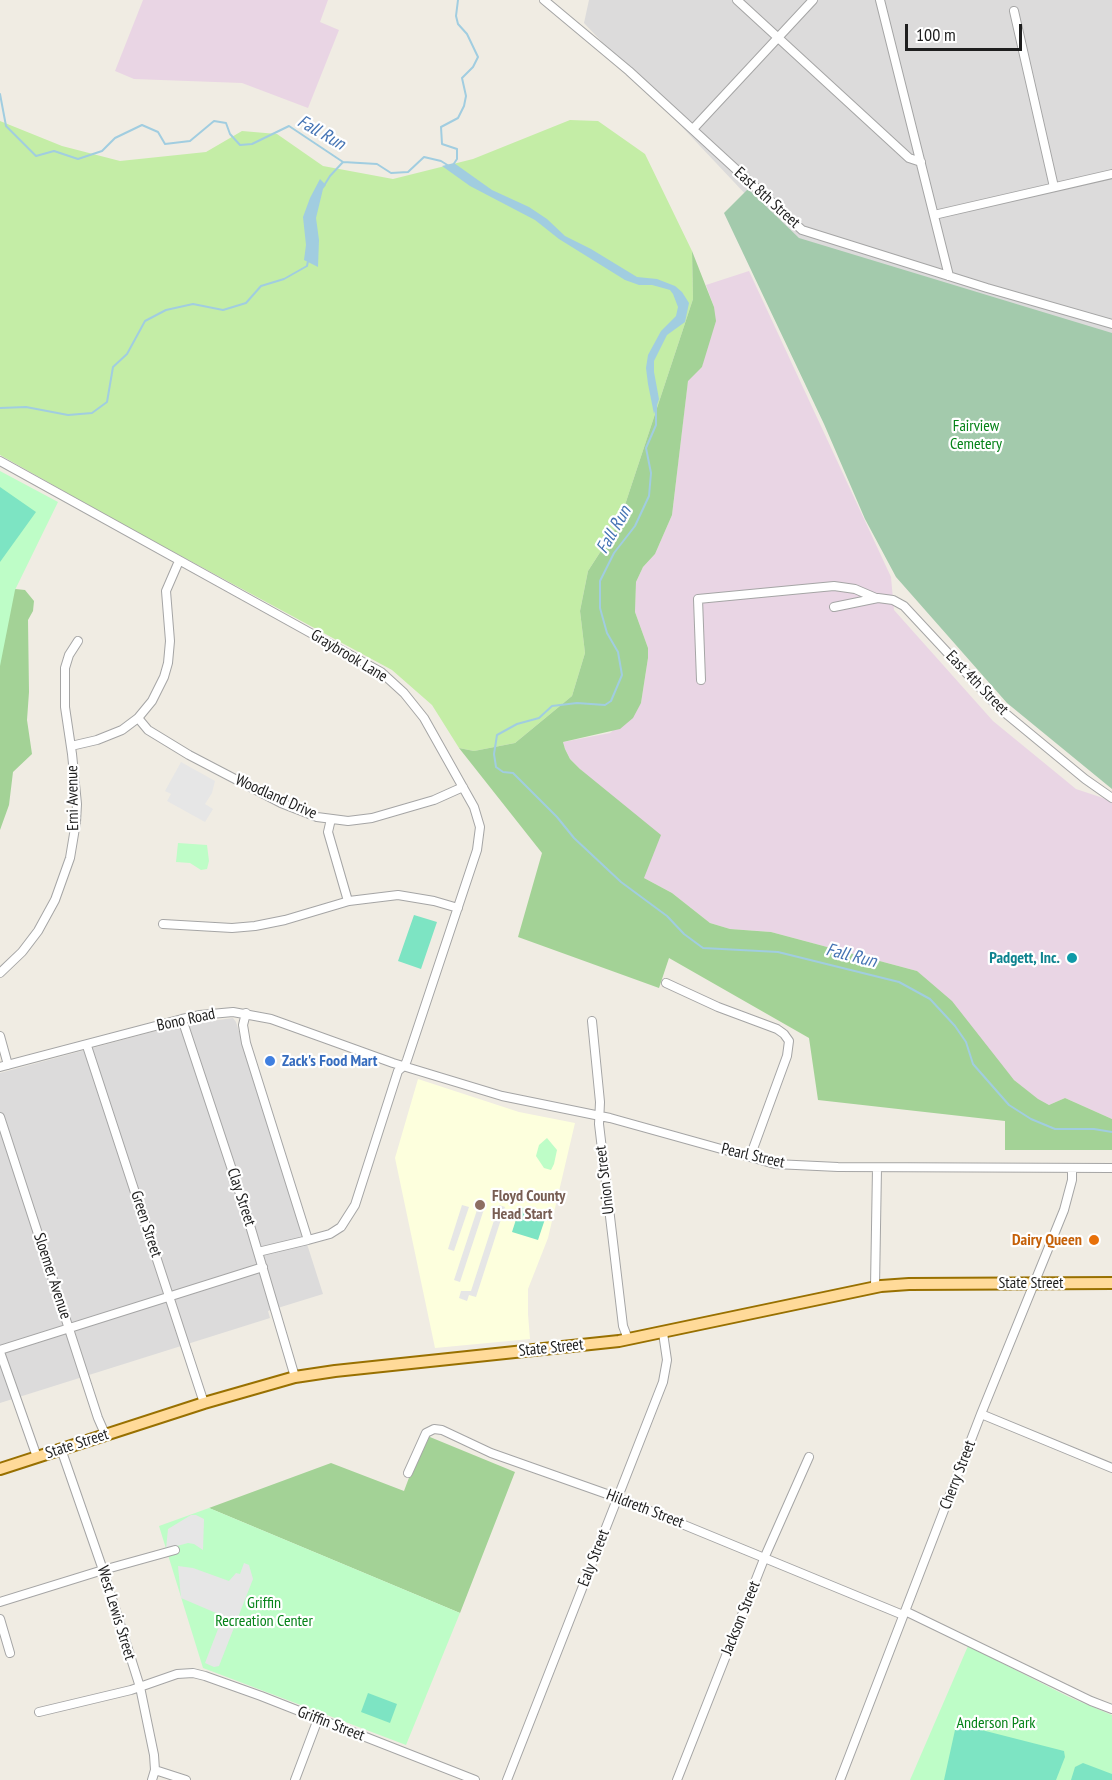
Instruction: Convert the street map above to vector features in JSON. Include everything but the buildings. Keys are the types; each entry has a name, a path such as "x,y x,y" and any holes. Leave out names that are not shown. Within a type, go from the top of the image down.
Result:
{"main road":[{"name":"State Street","path":"0,1469 204,1403 295,1377 627,1339 876,1287 909,1284 1112,1283"}],"street":[{"name":"East 8th Street","path":"544,0 629,71 802,230 1112,324"},
{"path":"737,0 909,158 921,162"},
{"path":"693,129 813,0"},
{"path":"880,0 949,276"},
{"path":"1014,11 1054,187"},
{"path":"934,214 1112,174"},
{"name":"Graybrook Lane","path":"0,461 365,663 393,682 424,718 474,807 480,827 480,838 405,1065 398,1071 361,1189 350,1216 341,1227 330,1234 258,1252"},
{"path":"71,746 109,736 122,730 138,718 152,701 168,663 170,641 166,591 179,561"},
{"name":"East 4th Street","path":"701,680 698,599 836,586 855,589 878,598 893,600 904,606 999,708 1084,779 1112,798"},
{"path":"834,607 878,598"},
{"name":"Erni Avenue","path":"0,973 22,952 38,931 55,900 70,858 77,804 65,707 65,668 69,655 78,641"},
{"name":"Woodland Drive","path":"138,718 148,730 224,774 303,813 331,819 364,820 388,815 434,800 463,787"},
{"path":"331,819 328,832 348,902"},
{"path":"163,924 232,928 255,926 348,902 398,895 427,899 458,908"},
{"path":"666,983 718,1007 777,1029 789,1041 787,1056 750,1157"},
{"name":"Bono Road","path":"4,1066 87,1046 182,1019 226,1012 246,1013 271,1019 405,1065"},
{"path":"246,1013 243,1025 246,1043 308,1240"},
{"name":"Clay Street","path":"182,1019 263,1267 295,1377"},
{"name":"Union Street","path":"592,1022 600,1092 598,1116 623,1326 627,1339"},
{"path":"0,1036 4,1066"},
{"name":"Green Street","path":"87,1046 204,1403"},
{"name":"Pearl Street","path":"405,1065 505,1096 598,1116 786,1165 877,1168 1112,1168"},
{"name":"Sloemer Avenue","path":"0,1117 105,1434"},
{"path":"876,1287 877,1168"},
{"name":"Cherry Street","path":"840,1780 981,1414 1067,1203 1072,1180 1071,1169"},
{"path":"37,1457 0,1351 263,1267"},
{"name":"Ealy Street","path":"507,1780 663,1382 667,1360 663,1333"},
{"path":"981,1414 1112,1468"},
{"name":"Hildreth Street","path":"408,1473 424,1435 428,1431 438,1429 491,1453 618,1497 904,1613 1112,1709"},
{"name":"West Lewis Street","path":"61,1449 140,1687 153,1742 155,1770 152,1780"},
{"name":"Jackson Street","path":"677,1780 765,1557 809,1457"},
{"path":"0,1602 175,1550"},
{"path":"0,1619 10,1653"},
{"name":"Griffin Street","path":"140,1687 163,1678 186,1673 205,1676 475,1780"},
{"path":"39,1712 140,1687"},
{"path":"295,1780 318,1719"},
{"path":"155,1770 186,1780"}],"shaded area":[{"path":"143,0 328,0 320,22 339,30 308,108 242,83 134,79 115,71"},
{"path":"589,0 1112,0 1112,353 799,251 584,23"},
{"path":"749,271 891,577 894,610 993,721 1076,789 1112,801 1112,1119 1065,1098 1049,1105 1038,1100 1014,1080 917,971 771,932 730,929 710,923 672,893 644,878 588,777 570,759 565,749 563,742 610,733 641,703 648,648 635,612 636,582 643,567 655,554 672,515 688,380 702,367 714,307 706,285"},
{"path":"181,762 215,781 212,793 205,804 213,809 205,822 167,801 171,794 165,791"},
{"path":"233,1018 323,1294 268,1311 270,1318 0,1403 0,1073 174,1026"},
{"name":"Floyd County Head Start","path":"418,1079 519,1112 575,1123 548,1238 528,1289 530,1339 435,1348 395,1158"},
{"path":"462,1205 469,1207 454,1251 448,1249"},
{"path":"499,1205 505,1207 476,1297 469,1295 467,1301 459,1298 461,1291 471,1291"},
{"path":"478,1207 484,1209 460,1282 454,1280"},
{"path":"191,1515 204,1519 203,1550 188,1543 166,1549 168,1529"},
{"path":"244,1563 249,1565 253,1579 219,1666 214,1667 205,1663 223,1616 181,1598 178,1566 193,1568 229,1581 236,1573 240,1574"}],"green space":[{"path":"570,120 598,121 645,154 692,251 693,299 619,523 588,571 580,611 585,653 572,696 515,743 474,751 459,748 432,705 392,670 120,523 0,455 0,121 62,146 120,161 206,152 242,131 277,134 323,166 393,179 473,159"},
{"name":"Fairview Cemetery","path":"748,189 799,238 1112,333 1112,789 1007,703 896,577 865,519 824,424 724,213"},
{"path":"692,251 714,307 716,321 702,367 688,381 672,515 655,554 643,567 636,582 635,612 648,648 641,703 633,718 620,729 563,742 565,749 570,759 580,769 661,835 644,878 672,893 710,923 730,929 771,932 917,971 952,1001 1014,1080 1038,1099 1049,1105 1065,1098 1112,1119 1112,1150 1005,1150 1005,1121 818,1100 809,1038 669,958 659,988 518,937 542,853 459,748 474,751 515,743 572,696 585,653 580,611 588,571 619,523 693,299"},
{"path":"0,471 58,502 15,590 0,666"},
{"path":"0,487 36,512 0,562"},
{"path":"6,588 25,590 34,601 33,611 28,620 27,720 32,754 13,772 9,805 0,830 0,591"},
{"path":"178,843 207,845 209,861 207,869 201,870 190,863 176,862"},
{"path":"414,915 437,922 421,969 398,961"},
{"path":"547,1138 557,1150 551,1170 544,1168 536,1156 539,1145"},
{"path":"520,1207 546,1216 538,1240 512,1232"},
{"path":"425,1435 515,1472 460,1613 209,1508 331,1463 404,1491"},
{"name":"Griffin Recreation Center","path":"209,1508 460,1613 406,1745 203,1668 159,1526"},
{"name":"Anderson Park","path":"968,1646 1069,1697 1112,1715 1112,1780 910,1780"},
{"path":"368,1693 397,1704 390,1723 361,1712"},
{"path":"962,1725 1064,1751 1065,1757 1056,1780 944,1780 955,1730"},
{"path":"1083,1763 1112,1774 1112,1780 1071,1780 1075,1767"}],"water":[{"path":"454,163 492,190 529,207 547,219 565,236 637,277 657,279 675,286 682,292 689,303 685,322 667,335 654,361 659,399 654,414 646,368 648,355 661,331 676,316 678,307 670,290 652,285 639,285 625,280 559,239 535,220 470,186 442,166"},
{"path":"320,179 326,185 316,218 319,240 318,267 304,260 306,245 303,217"}],"waterway":[{"path":"453,165 457,159 457,149 442,144 441,127 458,118 466,96 462,78 473,67 478,57 467,34 458,24 456,16 458,0"},
{"name":"Fall Run","path":"0,94 6,126 36,156 54,151 78,159 102,151 115,138 142,125 158,132 165,144 190,141 214,121 226,123 230,134 240,145 252,144 289,126 343,162 377,164 391,173 408,172 424,157 441,161 449,166"},
{"path":"325,184 343,162"},
{"path":"0,408 26,407 68,415 92,413 107,402 113,367 127,354 145,321 166,310 193,304 223,310 246,303 261,286 284,279 307,266 308,261"},
{"name":"Fall Run","path":"656,406 656,425 646,448 651,473 649,496 635,526 614,553 600,581 600,608 607,633 618,652 622,675 611,701 605,705 577,703 552,706 539,718 517,724 497,735 494,754 496,767 503,772 513,773 557,817 574,838 621,882 667,916 684,934 703,948 778,952 899,982 930,999 955,1026 966,1042 973,1064 1009,1105 1031,1119 1055,1129 1094,1129 1112,1132"}],"place":[{"name":"Padgett, Inc.","path":"1072,958"},
{"name":"Zack's Food Mart","path":"270,1061"},
{"name":"Floyd County Head Start","path":"480,1205"},
{"name":"Dairy Queen","path":"1094,1240"}]}
